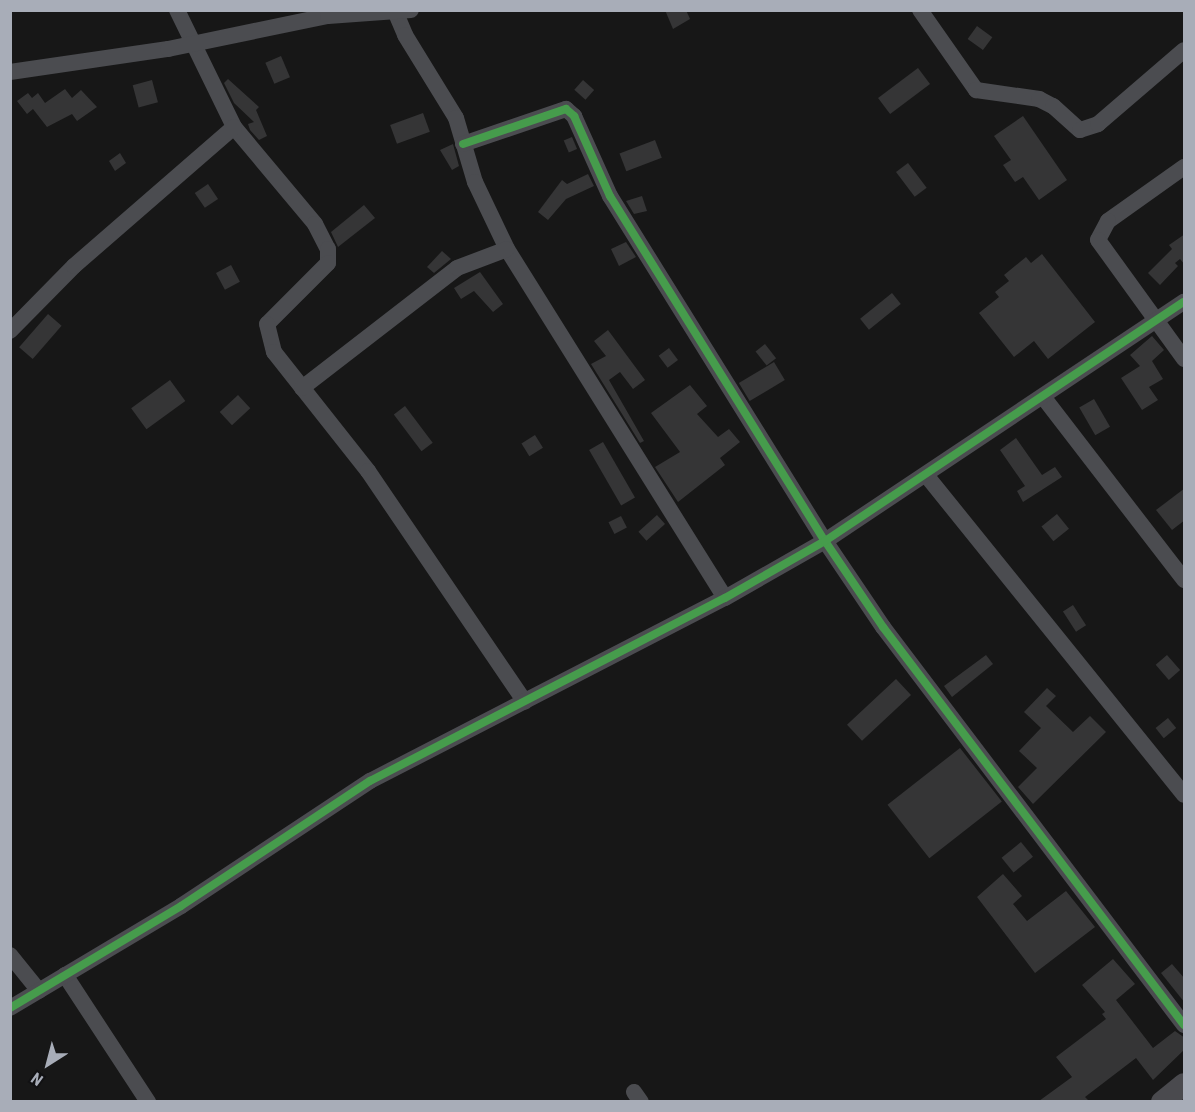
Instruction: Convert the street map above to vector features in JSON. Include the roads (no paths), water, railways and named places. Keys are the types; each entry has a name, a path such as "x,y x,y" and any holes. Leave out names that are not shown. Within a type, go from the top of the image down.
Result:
{"street":[{"path":"177,10 234,127 315,224 328,249 328,263 267,324 274,352 368,471 525,702"},
{"path":"10,72 194,43 327,16 411,10"},
{"path":"920,10 976,90 1039,99 1053,106 1080,130 1098,124 1185,50"},
{"path":"394,11 405,35 446,98 475,182 507,249 725,598"},
{"path":"463,144 566,109 574,116 610,196 825,541 883,627 1185,1025"},
{"path":"10,331 74,266 234,127"},
{"path":"1185,167 1108,221 1098,240 1155,322 1185,359"},
{"path":"302,387 457,268 507,249"},
{"path":"10,1008 181,906 370,781 725,598 825,541 1044,398 1185,302"},
{"path":"1044,398 1185,580"},
{"path":"926,475 1185,795"},
{"path":"10,956 39,991"},
{"path":"65,975 148,1101"},
{"path":"1162,1101 1185,1084"}]}
